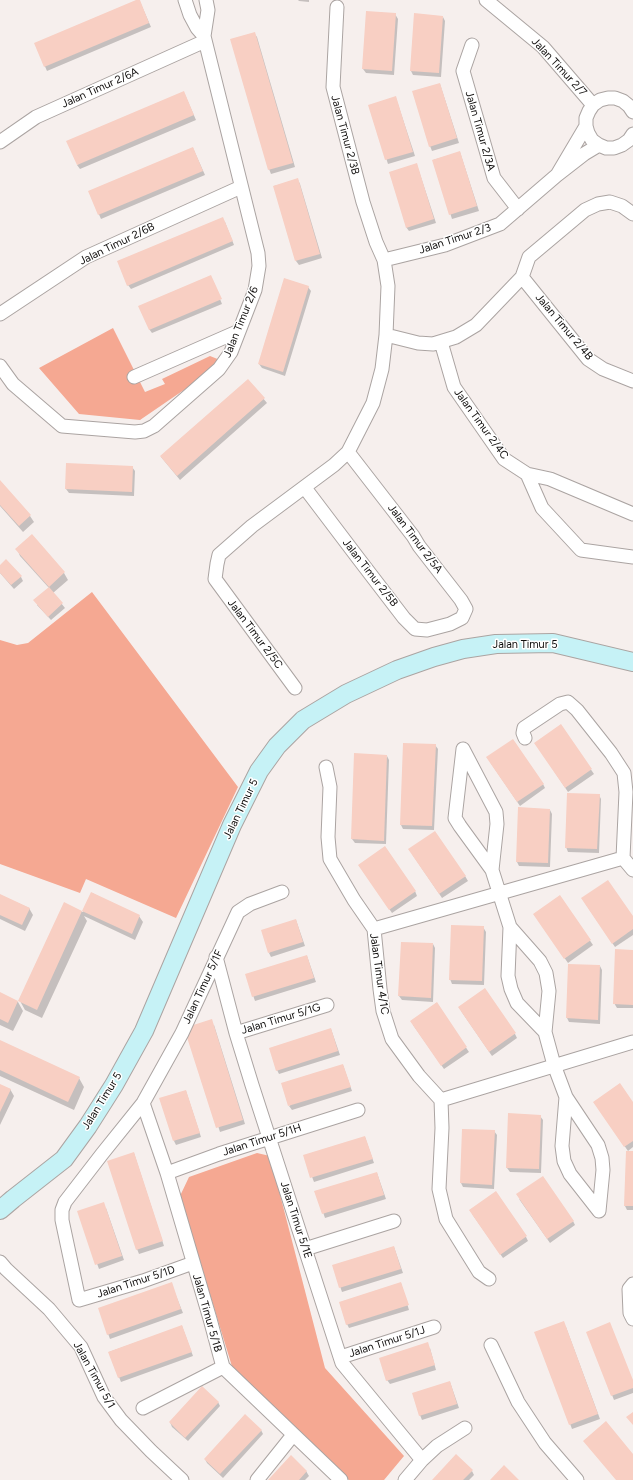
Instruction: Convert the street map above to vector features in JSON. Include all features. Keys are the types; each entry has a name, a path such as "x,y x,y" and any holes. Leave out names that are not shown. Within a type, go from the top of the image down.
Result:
{"street":[{"path":"185,0 190,15 204,39"},
{"path":"204,39 208,10 206,0"},
{"name":"Jalan Timur 2/7","path":"486,0 543,47 594,105"},
{"name":"Jalan Timur 2/3B","path":"337,7 333,87 363,202 376,242 384,260 388,286 386,335 382,369 373,403 348,452"},
{"name":"Jalan Timur 2/6A","path":"0,142 36,117 204,39"},
{"name":"Jalan Timur 2/6","path":"0,366 12,384 62,426 135,432 144,431 154,426 219,369 231,352 255,290 259,266 258,253 204,39"},
{"name":"Jalan Timur 2/3A","path":"472,45 463,71 469,93 494,178 518,209"},
{"path":"632,107 623,101 615,98 608,98 600,100 594,105 586,118 588,133 592,140 599,145 606,148 614,148 632,140"},
{"path":"557,175 586,126"},
{"name":"Jalan Timur 2/3","path":"384,260 444,245 500,224 557,175 584,154 599,145"},
{"name":"Jalan Timur 2/6B","path":"0,314 86,257 241,187"},
{"path":"386,335 418,343 433,344 456,337 476,325 522,277 529,257 585,210 598,204 610,202 622,206 633,214"},
{"name":"Jalan Timur 2/4B","path":"522,277 588,359 603,369 633,381"},
{"path":"134,377 239,331"},
{"name":"Jalan Timur 2/4C","path":"441,342 454,388 504,459 527,474 550,479 633,514"},
{"path":"305,488 348,452"},
{"name":"Jalan Timur 2/5A","path":"348,452 461,600 466,609 462,618 450,624"},
{"path":"527,474 542,508 580,550 633,557"},
{"name":"Jalan Timur 2/5C","path":"295,688 215,579 220,555 252,526 305,488"},
{"name":"Jalan Timur 2/5B","path":"305,488 404,618 415,629 427,630 450,624"},
{"name":"Jalan Timur 5","path":"4,1203 64,1159 88,1126 114,1085 144,1031 232,824 259,771 276,746 303,720 346,694 397,670 434,657 464,649 496,644 553,643 633,662"},
{"path":"525,738 523,733 524,728 560,704 568,702 577,710 611,753 624,773 626,792 623,858 633,870"},
{"path":"492,870 497,824 496,812 464,749 455,818 492,870 510,927 508,976 511,990 517,1002 545,1032"},
{"name":"Jalan Timur 4/1C","path":"326,767 330,787 328,837 330,859 354,900 374,929 383,1011 392,1039 419,1076 441,1100"},
{"path":"374,929 623,858"},
{"name":"Jalan Timur 5/1F","path":"79,1300 62,1220 62,1210 66,1202 102,1154 144,1103 182,1032 238,912 250,904 282,892"},
{"path":"510,927 540,961 546,973 549,991 545,1032 554,1065 566,1097 598,1145 602,1158 603,1170 599,1211 570,1174 564,1161 562,1146 566,1097"},
{"name":"Jalan Timur 5/1E","path":"216,957 236,1033 342,1363 422,1460"},
{"name":"Jalan Timur 5/1G","path":"236,1033 327,1005"},
{"path":"489,1280 479,1272 446,1219 439,1189 442,1128 441,1100 633,1042"},
{"name":"Jalan Timur 5/1B","path":"144,1103 167,1173 223,1367 342,1480"},
{"name":"Jalan Timur 5/1H","path":"167,1173 219,1154 358,1110"},
{"path":"305,1249 394,1221"},
{"name":"Jalan Timur 5/1D","path":"79,1300 143,1281 193,1263"},
{"name":"Jalan Timur 5/1","path":"2,1266 49,1309 81,1347 104,1397 121,1420 151,1452 182,1480"},
{"path":"633,1284 629,1289 630,1313 633,1318"},
{"name":"Jalan Timur 5/1J","path":"340,1357 434,1327"},
{"path":"490,1345 522,1408 545,1443 577,1480"},
{"path":"143,1408 223,1367"},
{"path":"405,1480 422,1460 437,1446 465,1428"},
{"path":"256,1480 293,1435"}],"shaded area":[{"path":"113,328 145,392 165,384 162,379 210,356 220,360 216,368 140,420 79,414 39,368"},
{"path":"92,592 238,787 176,918 86,879 80,893 0,864 0,640 17,645 28,643"},
{"path":"257,1153 270,1156 325,1368 404,1456 384,1480 349,1480 234,1373 180,1196 189,1177"}],"building":[{"path":"136,0 140,0 149,23 44,67 34,43"},
{"path":"366,11 396,13 392,71 362,69"},
{"path":"414,13 443,16 439,73 410,71"},
{"path":"255,32 293,163 268,170 230,39"},
{"path":"440,83 457,138 429,147 412,91"},
{"path":"184,91 194,115 77,165 66,141"},
{"path":"396,96 413,152 385,160 368,105"},
{"path":"193,147 203,171 98,215 88,191"},
{"path":"460,151 477,206 449,215 432,160"},
{"path":"417,163 434,219 406,228 389,172"},
{"path":"298,178 320,254 295,261 273,186"},
{"path":"223,217 233,241 127,286 117,261"},
{"path":"211,275 222,299 149,330 138,306"},
{"path":"284,278 309,286 283,372 258,364"},
{"path":"248,379 265,398 177,476 160,456"},
{"path":"66,463 133,466 132,492 65,489"},
{"path":"0,480 31,515 19,526 0,505"},
{"path":"32,534 65,572 49,587 15,549"},
{"path":"6,559 22,576 11,585 0,573 0,565"},
{"path":"49,587 63,603 48,617 33,600"},
{"path":"561,724 592,769 565,788 534,743"},
{"path":"513,739 544,784 517,802 486,757"},
{"path":"403,743 436,744 432,826 400,825"},
{"path":"354,753 387,755 384,841 351,839"},
{"path":"567,793 600,794 597,849 565,848"},
{"path":"518,807 550,809 548,863 516,862"},
{"path":"435,831 466,876 439,894 408,849"},
{"path":"385,846 416,891 389,910 358,865"},
{"path":"608,880 633,916 633,929 612,944 581,898"},
{"path":"91,892 140,915 132,934 82,911"},
{"path":"0,894 30,908 22,925 0,915"},
{"path":"560,895 591,940 564,959 533,914"},
{"path":"64,902 82,911 37,1010 18,1001"},
{"path":"296,919 303,942 268,953 261,930"},
{"path":"451,925 484,926 482,981 449,980"},
{"path":"401,942 433,943 431,998 398,996"},
{"path":"615,949 633,950 633,1005 613,1004"},
{"path":"307,955 314,978 252,997 245,974"},
{"path":"568,964 600,965 598,1020 566,1018"},
{"path":"485,988 516,1033 489,1052 458,1007"},
{"path":"0,992 18,1001 8,1023 0,1019"},
{"path":"437,1002 467,1047 441,1066 410,1021"},
{"path":"212,1019 243,1120 216,1128 184,1028"},
{"path":"331,1028 338,1051 276,1071 269,1048"},
{"path":"0,1040 80,1077 68,1102 0,1070"},
{"path":"343,1064 351,1087 288,1106 281,1083"},
{"path":"620,1083 633,1102 633,1141 624,1147 593,1102"},
{"path":"0,1084 11,1089 0,1112"},
{"path":"186,1090 200,1133 173,1141 159,1098"},
{"path":"508,1113 541,1115 539,1169 506,1168"},
{"path":"462,1129 495,1130 492,1185 460,1183"},
{"path":"365,1136 373,1159 310,1178 303,1155"},
{"path":"626,1151 633,1151 633,1206 624,1206"},
{"path":"134,1152 163,1241 136,1250 107,1161"},
{"path":"377,1172 384,1195 322,1214 314,1191"},
{"path":"543,1176 574,1221 547,1239 516,1194"},
{"path":"496,1191 527,1236 500,1255 469,1210"},
{"path":"104,1202 122,1256 95,1265 77,1211"},
{"path":"394,1246 401,1269 339,1288 332,1265"},
{"path":"172,1282 181,1309 107,1335 98,1308"},
{"path":"401,1282 409,1305 346,1325 339,1302"},
{"path":"564,1321 598,1414 569,1425 534,1332"},
{"path":"610,1322 633,1380 633,1388 611,1396 586,1332"},
{"path":"182,1325 192,1352 118,1378 108,1352"},
{"path":"428,1342 435,1365 386,1381 379,1358"},
{"path":"450,1381 457,1404 419,1416 412,1393"},
{"path":"202,1386 219,1402 185,1438 169,1422"},
{"path":"633,1412 633,1425 626,1417"},
{"path":"245,1414 262,1430 220,1474 204,1459"},
{"path":"606,1421 633,1454 633,1480 616,1480 583,1441"},
{"path":"456,1454 473,1470 463,1480 432,1480"},
{"path":"291,1455 307,1471 299,1480 268,1480"},
{"path":"504,1465 519,1480 490,1480"}]}
